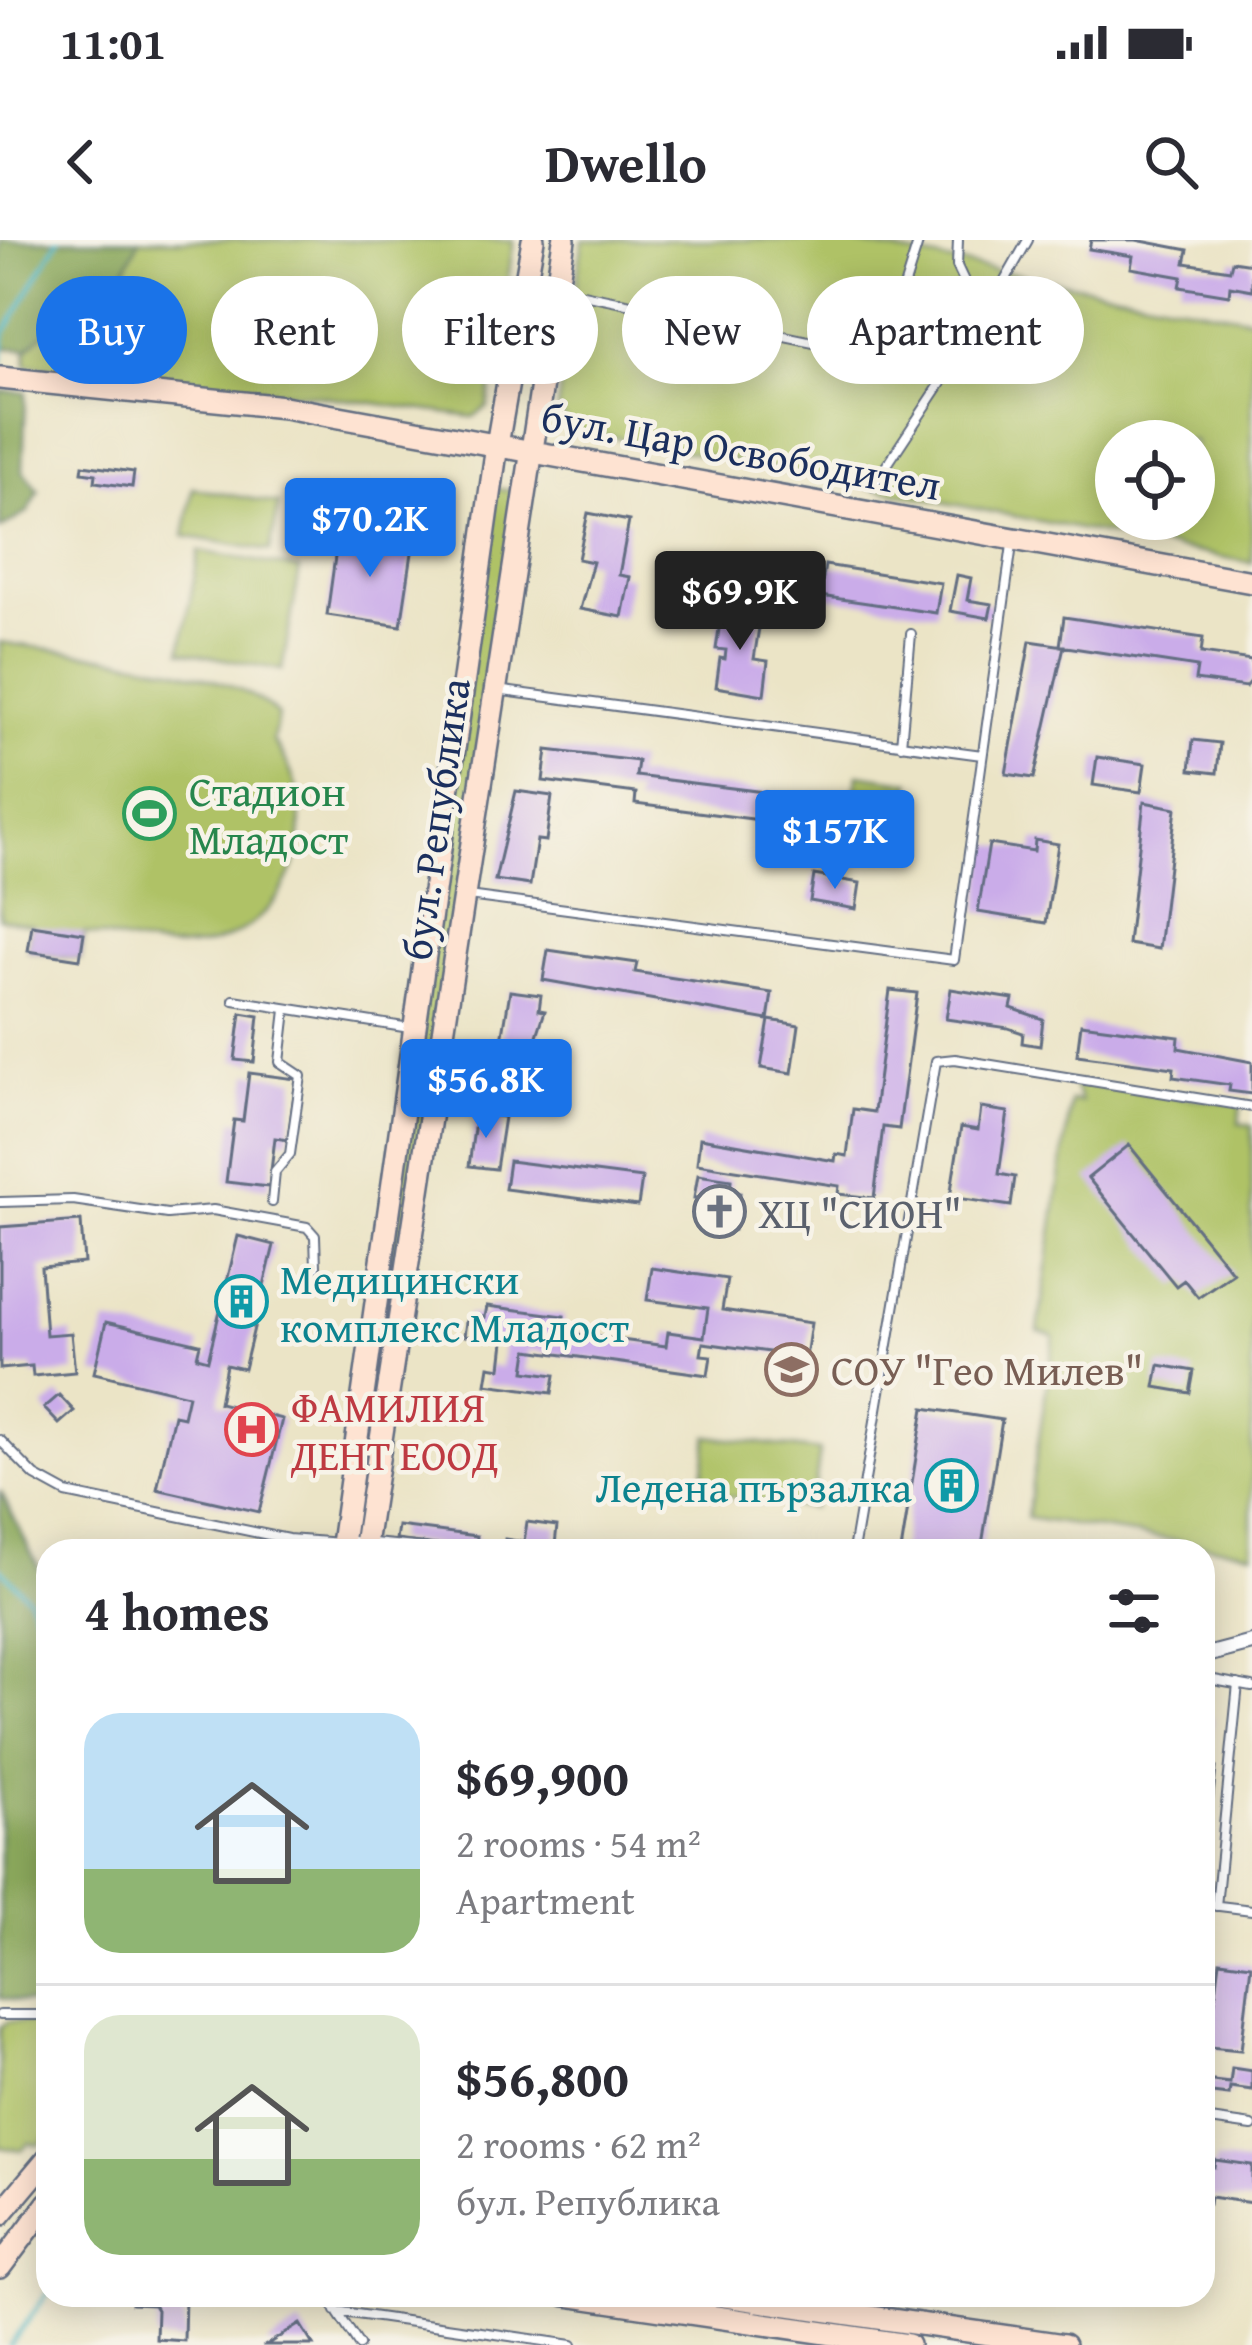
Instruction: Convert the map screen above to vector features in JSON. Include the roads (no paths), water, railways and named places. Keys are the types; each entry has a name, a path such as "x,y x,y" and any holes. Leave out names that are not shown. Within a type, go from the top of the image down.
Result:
{"street":[{"name":"бул. Република","path":"354,1539 413,1028 497,445 533,240"},
{"name":"бул. Република","path":"559,276 564,240"},
{"name":"бул. Цар Освободител","path":"0,378 284,407 1252,582"},
{"name":"бул. Република","path":"355,1539 466,896 492,689 540,384"},
{"path":"1215,1653 1252,1643"},
{"path":"36,2167 11,2186 0,2216 36,2216"},
{"path":"0,2267 36,2225"},
{"path":"648,2307 908,2345"},
{"path":"801,2307 1064,2345"}],"lane":[{"path":"598,297 866,352 896,314 920,240"},
{"path":"958,240 962,276"},
{"path":"1008,276 1028,240"},
{"path":"874,486 941,384"},
{"path":"466,896 954,960 1013,540"},
{"path":"901,745 911,634"},
{"path":"492,689 982,755"},
{"path":"251,993 252,1004"},
{"path":"234,1000 413,1028"},
{"path":"272,1202 275,1172 290,1154 301,1076 280,1062 286,1010"},
{"path":"855,1539 936,1061 955,1058 1252,1106"},
{"path":"0,1202 73,1200 151,1213 213,1210 307,1227 319,1248 316,1267"},
{"path":"0,1440 35,1476 66,1493 288,1539"},
{"path":"1215,1680 1252,1687"},
{"path":"1238,1684 1216,1906 1252,1910"},
{"path":"0,2014 36,2014"},
{"path":"1215,2121 1252,2126"},
{"path":"334,2307 359,2345"},
{"path":"336,2311 572,2345"}],"waterway":[{"path":"0,370 5,333 58,240"},
{"path":"0,1568 29,1598 36,1615"},
{"path":"10,2345 38,2307"}],"place":[{"name":"Стадион Младост","path":"150,814"},
{"name":"ХЦ \"СИОН\"","path":"719,1212"},
{"name":"Медицински комплекс Младост","path":"241,1302"},
{"name":"СОУ \"Гео Милев\"","path":"792,1369"},
{"name":"ФАМИЛИЯ ДЕНТ ЕООД","path":"252,1430"},
{"name":"Ледена пързалка","path":"951,1486"}]}
